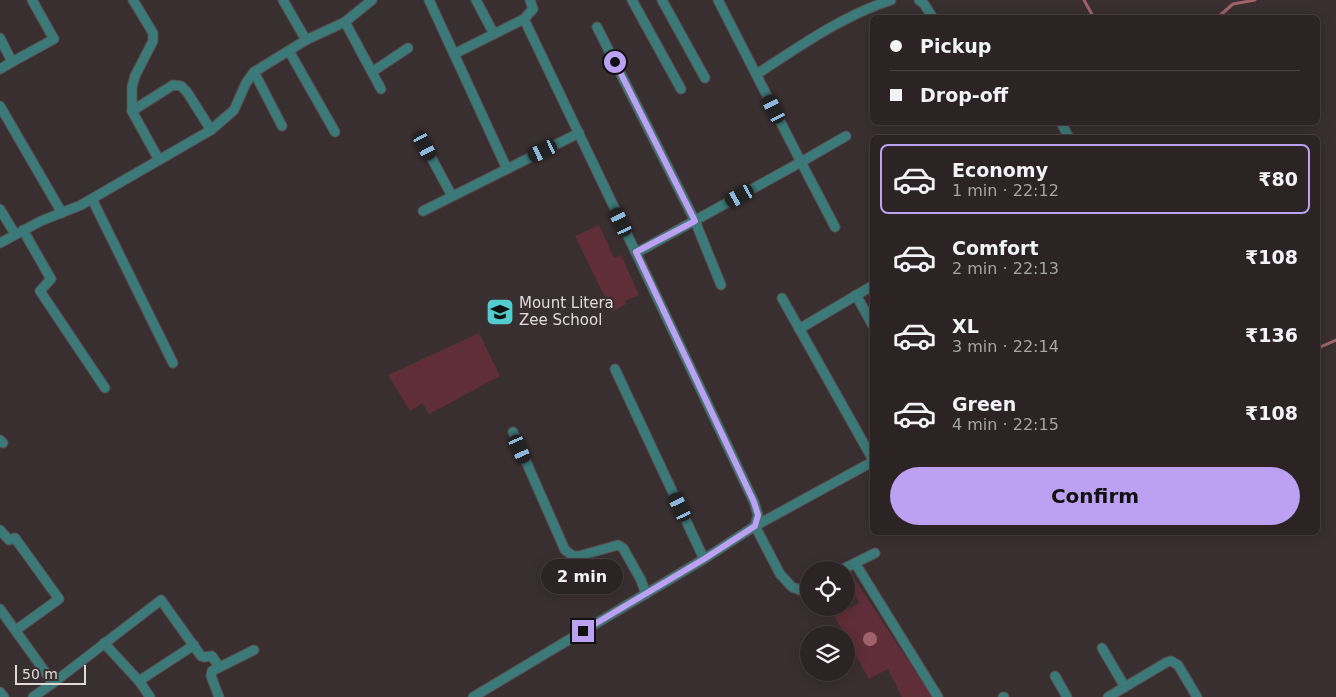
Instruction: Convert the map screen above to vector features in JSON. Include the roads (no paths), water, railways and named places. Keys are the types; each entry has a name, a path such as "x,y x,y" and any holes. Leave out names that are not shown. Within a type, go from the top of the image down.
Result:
{"street":[{"path":"0,69 54,40 32,0"},
{"path":"133,0 153,33 153,41 135,76 132,87 132,111 159,160"},
{"path":"284,0 306,40"},
{"path":"0,243 41,221 92,199 211,130 234,110 246,83 254,72 306,40 345,22 372,0"},
{"path":"429,0 507,169"},
{"path":"476,0 494,34"},
{"path":"454,54 524,19 533,9 530,0"},
{"path":"632,0 681,89"},
{"path":"662,0 705,78"},
{"path":"718,0 835,227"},
{"path":"756,74 836,24 868,8 891,0"},
{"path":"919,0 931,15"},
{"path":"524,19 754,502 758,515 755,526 780,574 792,587 800,590"},
{"path":"345,22 381,90"},
{"path":"597,27 695,221 721,284"},
{"path":"0,38 12,62"},
{"path":"372,72 408,48"},
{"path":"289,51 334,132"},
{"path":"254,72 282,126"},
{"path":"132,111 173,85 181,86 211,130"},
{"path":"0,106 62,213"},
{"path":"423,211 579,133"},
{"path":"636,252 846,136"},
{"path":"425,146 452,196"},
{"path":"92,199 173,363"},
{"path":"0,209 19,232 51,280 40,291 105,388"},
{"path":"799,329 870,287"},
{"path":"856,295 870,320"},
{"path":"782,298 870,456"},
{"path":"615,369 704,559"},
{"path":"513,432 565,550 573,556 579,556 618,545 623,548 637,572 646,594"},
{"path":"473,697 704,559 755,526 870,461"},
{"path":"0,530 9,540 15,538 59,599 16,630"},
{"path":"855,563 875,553"},
{"path":"855,565 938,697"},
{"path":"34,697 161,600 201,656 212,656 219,667"},
{"path":"0,609 53,683"},
{"path":"104,643 139,681 150,697"},
{"path":"139,681 194,645"},
{"path":"1102,648 1126,687"},
{"path":"219,697 211,676 212,671 254,650"},
{"path":"1108,697 1171,661 1178,665 1197,697"},
{"path":"1055,676 1067,697"},
{"path":"0,692 4,697"}],"waterway":[{"path":"1084,0 1092,15"},
{"path":"1220,15 1233,4 1255,0"},
{"path":"1320,347 1336,340"}],"place":[{"name":"Mount Litera Zee School","path":"500,312"}]}
